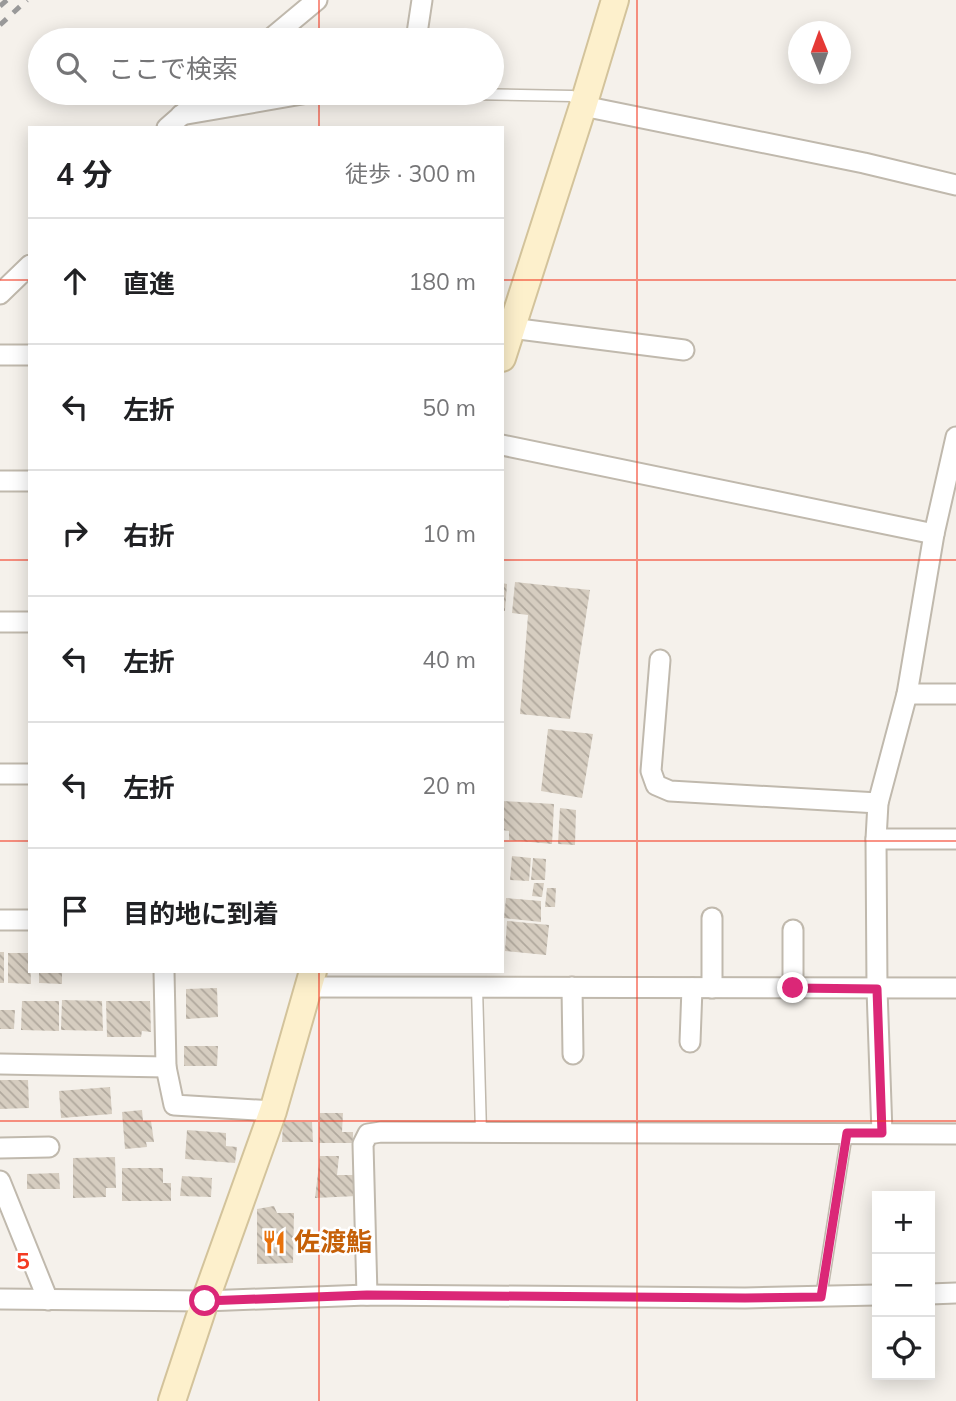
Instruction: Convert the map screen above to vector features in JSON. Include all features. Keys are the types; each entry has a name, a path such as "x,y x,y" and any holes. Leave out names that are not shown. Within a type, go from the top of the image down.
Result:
{"street":[{"path":"284,28 317,0"},
{"path":"418,28 422,0"},
{"path":"504,351 615,0"},
{"path":"174,121 193,105"},
{"path":"174,121 251,105"},
{"path":"583,106 864,163 956,185"},
{"path":"0,294 28,267"},
{"path":"511,328 684,351"},
{"path":"0,355 28,355"},
{"path":"882,1133 877,989 878,803 908,694 934,534 956,437"},
{"path":"504,445 934,534"},
{"path":"0,481 28,481"},
{"path":"0,622 28,622"},
{"path":"660,660 651,771 656,785 670,791 878,803"},
{"path":"908,694 956,694"},
{"path":"0,774 28,775"},
{"path":"876,839 956,839"},
{"path":"690,1042 702,988 712,918"},
{"path":"0,920 28,920"},
{"path":"793,930 793,988"},
{"path":"164,973 166,1067 174,1105 273,1111"},
{"path":"172,1401 273,1111 310,979 477,987 956,988"},
{"path":"572,988 573,1054"},
{"path":"0,1064 166,1067"},
{"path":"367,1295 363,1144 368,1134 956,1133"},
{"path":"0,1148 49,1147"},
{"path":"0,1181 5,1208 48,1300"},
{"path":"935,1294 956,1293"},
{"path":"0,1299 205,1301 367,1295 745,1298 872,1295"}],"lane":[{"path":"504,95 572,96 583,106"},
{"path":"477,987 481,1133"},
{"path":"821,1297 847,1133"}],"building":[{"path":"515,582 590,590 570,719 520,714 528,615 512,613"},
{"path":"504,583 507,584 504,611"},
{"path":"548,729 593,734 582,798 541,791"},
{"path":"504,801 554,804 552,844 509,840 509,831 504,830"},
{"path":"560,808 576,810 575,845 558,844"},
{"path":"512,856 531,858 529,881 510,880"},
{"path":"533,858 546,859 545,880 531,880"},
{"path":"534,883 544,883 542,897 532,896"},
{"path":"547,888 556,888 555,907 545,907"},
{"path":"506,898 541,901 541,922 504,918"},
{"path":"507,921 549,925 546,955 505,951"},
{"path":"0,952 4,952 4,983 0,983"},
{"path":"8,953 28,953 31,984 8,983"},
{"path":"39,973 62,973 62,984 39,983"},
{"path":"217,988 218,1017 186,1019 186,989"},
{"path":"62,1000 102,1001 103,1031 61,1030"},
{"path":"22,1001 59,1001 59,1031 21,1030"},
{"path":"106,1001 150,1001 151,1032 142,1031 141,1037 107,1037"},
{"path":"0,1010 15,1010 14,1029 0,1029"},
{"path":"184,1046 218,1046 217,1066 184,1066"},
{"path":"0,1080 28,1080 29,1108 0,1109"},
{"path":"110,1087 112,1114 61,1118 59,1091"},
{"path":"142,1110 143,1121 151,1121 154,1142 146,1142 147,1147 125,1149 122,1112"},
{"path":"320,1113 343,1113 342,1132 353,1132 353,1143 319,1143"},
{"path":"283,1122 312,1122 313,1142 282,1142"},
{"path":"187,1130 226,1133 226,1146 237,1147 235,1163 185,1159"},
{"path":"320,1156 339,1156 337,1175 358,1175 357,1196 315,1198"},
{"path":"115,1157 116,1188 106,1188 106,1197 73,1198 73,1158"},
{"path":"122,1168 163,1168 163,1183 171,1183 171,1201 122,1201"},
{"path":"59,1173 60,1189 27,1189 27,1174"},
{"path":"182,1176 212,1178 211,1197 180,1196"},
{"path":"274,1206 277,1213 294,1213 293,1263 257,1264 257,1209"}],"railway":[{"path":"0,6 7,0"},
{"path":"0,25 27,0"}],"place":[{"name":"佐渡鮨","path":"274,1242"}],"route":[{"path":"205,1301 367,1295 821,1297 847,1133 882,1133 877,989 793,988"}]}
